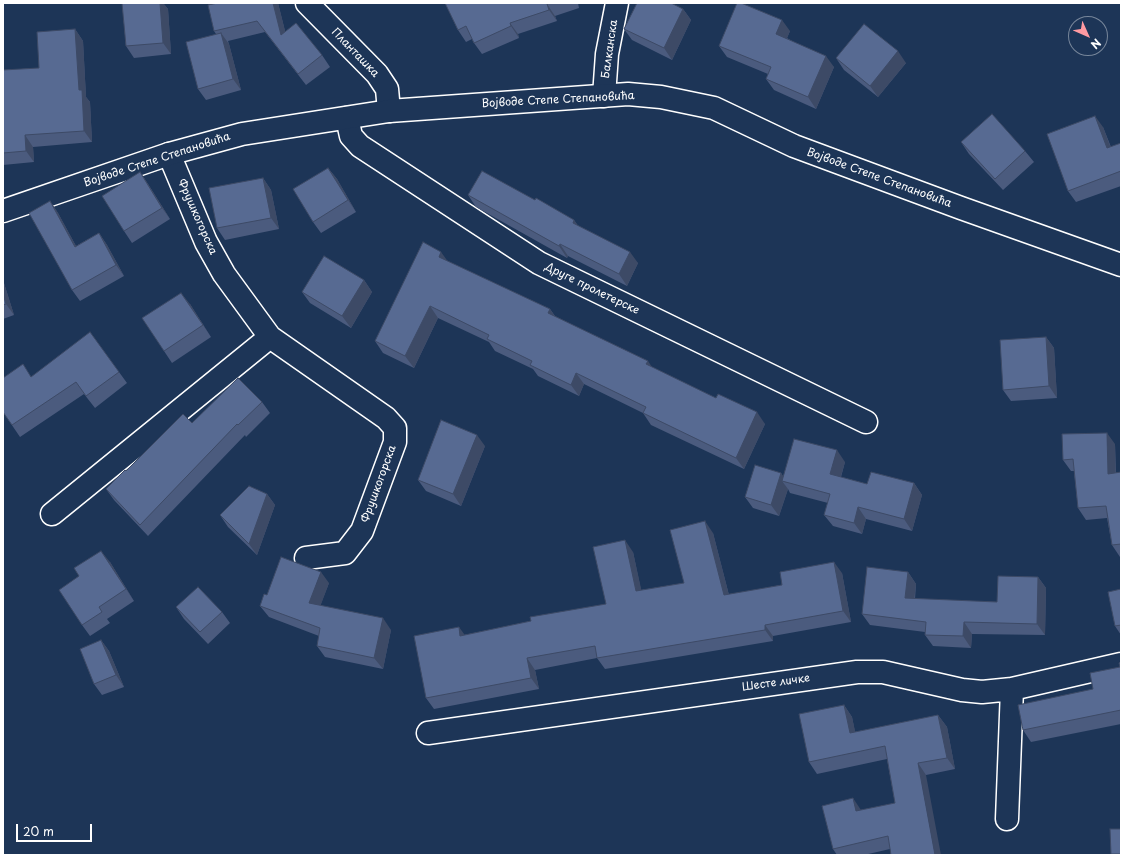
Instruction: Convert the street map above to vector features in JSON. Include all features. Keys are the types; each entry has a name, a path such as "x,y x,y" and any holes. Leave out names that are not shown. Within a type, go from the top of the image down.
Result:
{"street":[{"name":"Планташка","path":"307,3 376,74 387,89 389,111"},
{"name":"Балканска","path":"604,96 608,54 617,3"},
{"name":"Војводе Степе Степановића","path":"3,211 169,154 242,134 389,111 628,94 661,97 714,108 794,146 1121,265"},
{"name":"Друге пролетерске","path":"347,118 351,136 360,146 539,263 866,422"},
{"name":"Фрушкогорска","path":"169,154 206,242 224,274 270,337 386,418 395,428 395,442 362,531 345,553 306,558"},
{"path":"52,514 270,337"},
{"name":"Шесте личке","path":"428,733 857,672 883,672 962,690 982,692 1012,688 1121,664"},
{"path":"1007,819 1012,688"}],"building":[{"path":"122,3 160,3 163,43 126,46"},
{"path":"218,3 273,3 281,35 296,23 322,55 298,74 257,21 214,31 208,5"},
{"path":"445,3 550,3 547,4 549,10 510,23 511,26 474,43 466,26 458,30"},
{"path":"637,3 671,3 683,9 664,48 624,29"},
{"path":"737,3 741,3 782,20 776,34 826,56 808,97 766,79 771,67 719,46"},
{"path":"864,24 898,51 870,86 836,58"},
{"path":"75,29 79,90 82,90 84,131 25,135 26,151 3,153 3,70 39,68 37,32"},
{"path":"221,33 233,79 198,89 186,42"},
{"path":"992,114 1025,151 995,179 961,142"},
{"path":"1095,116 1107,148 1121,143 1121,171 1068,191 1047,134"},
{"path":"328,168 348,200 313,222 293,189"},
{"path":"482,171 535,200 536,198 574,220 573,223 630,252 619,274 560,244 559,246 468,195"},
{"path":"140,172 162,208 124,231 102,196"},
{"path":"263,178 271,218 217,228 209,188"},
{"path":"50,201 75,247 99,233 116,265 72,290 29,213"},
{"path":"423,242 441,252 439,257 550,309 548,313 648,361 646,364 716,398 718,394 757,412 736,458 643,413 646,407 576,373 571,385 530,365 532,361 487,339 489,335 430,306 405,356 375,341"},
{"path":"324,256 364,280 342,316 302,292"},
{"path":"181,293 203,325 164,351 142,318"},
{"path":"3,294 6,304 3,305"},
{"path":"90,332 119,372 86,396 76,382 12,425 3,412 3,378 23,364 31,377"},
{"path":"1046,337 1049,386 1003,390 1000,340"},
{"path":"238,378 262,402 238,425 237,424 140,525 106,489 183,414 192,423"},
{"path":"441,420 477,435 453,494 418,480"},
{"path":"1107,433 1108,474 1121,472 1121,544 1112,545 1106,506 1078,508 1073,459 1063,460 1062,434"},
{"path":"794,439 837,450 830,474 867,484 871,472 914,483 904,519 858,507 854,523 824,515 830,494 782,481"},
{"path":"755,465 781,473 771,505 745,497"},
{"path":"249,486 267,494 249,544 220,515"},
{"path":"705,521 724,595 782,585 780,572 834,562 843,611 765,625 765,630 597,658 595,646 527,658 531,678 426,698 414,636 459,627 460,636 531,621 530,617 606,604 593,547 625,540 636,591 684,583 670,530"},
{"path":"101,551 126,589 99,607 102,612 82,625 59,590 79,576 74,568"},
{"path":"281,557 321,572 309,603 383,618 374,658 317,646 320,628 260,606 264,594 267,595"},
{"path":"867,567 908,572 905,598 997,602 998,576 1038,577 1037,624 964,622 963,636 925,635 926,622 862,614"},
{"path":"198,587 222,612 200,632 176,607"},
{"path":"1121,589 1121,625 1115,626 1108,592"},
{"path":"101,640 116,675 94,684 80,649"},
{"path":"1121,661 1121,710 1023,730 1018,705 1093,689 1090,673 1120,667 1119,663"},
{"path":"844,705 850,733 938,715 947,758 918,763 935,855 891,855 888,836 833,849 822,806 853,798 856,811 895,803 885,746 809,762 799,714"},
{"path":"1110,829 1121,829 1121,854 1111,854"}]}
